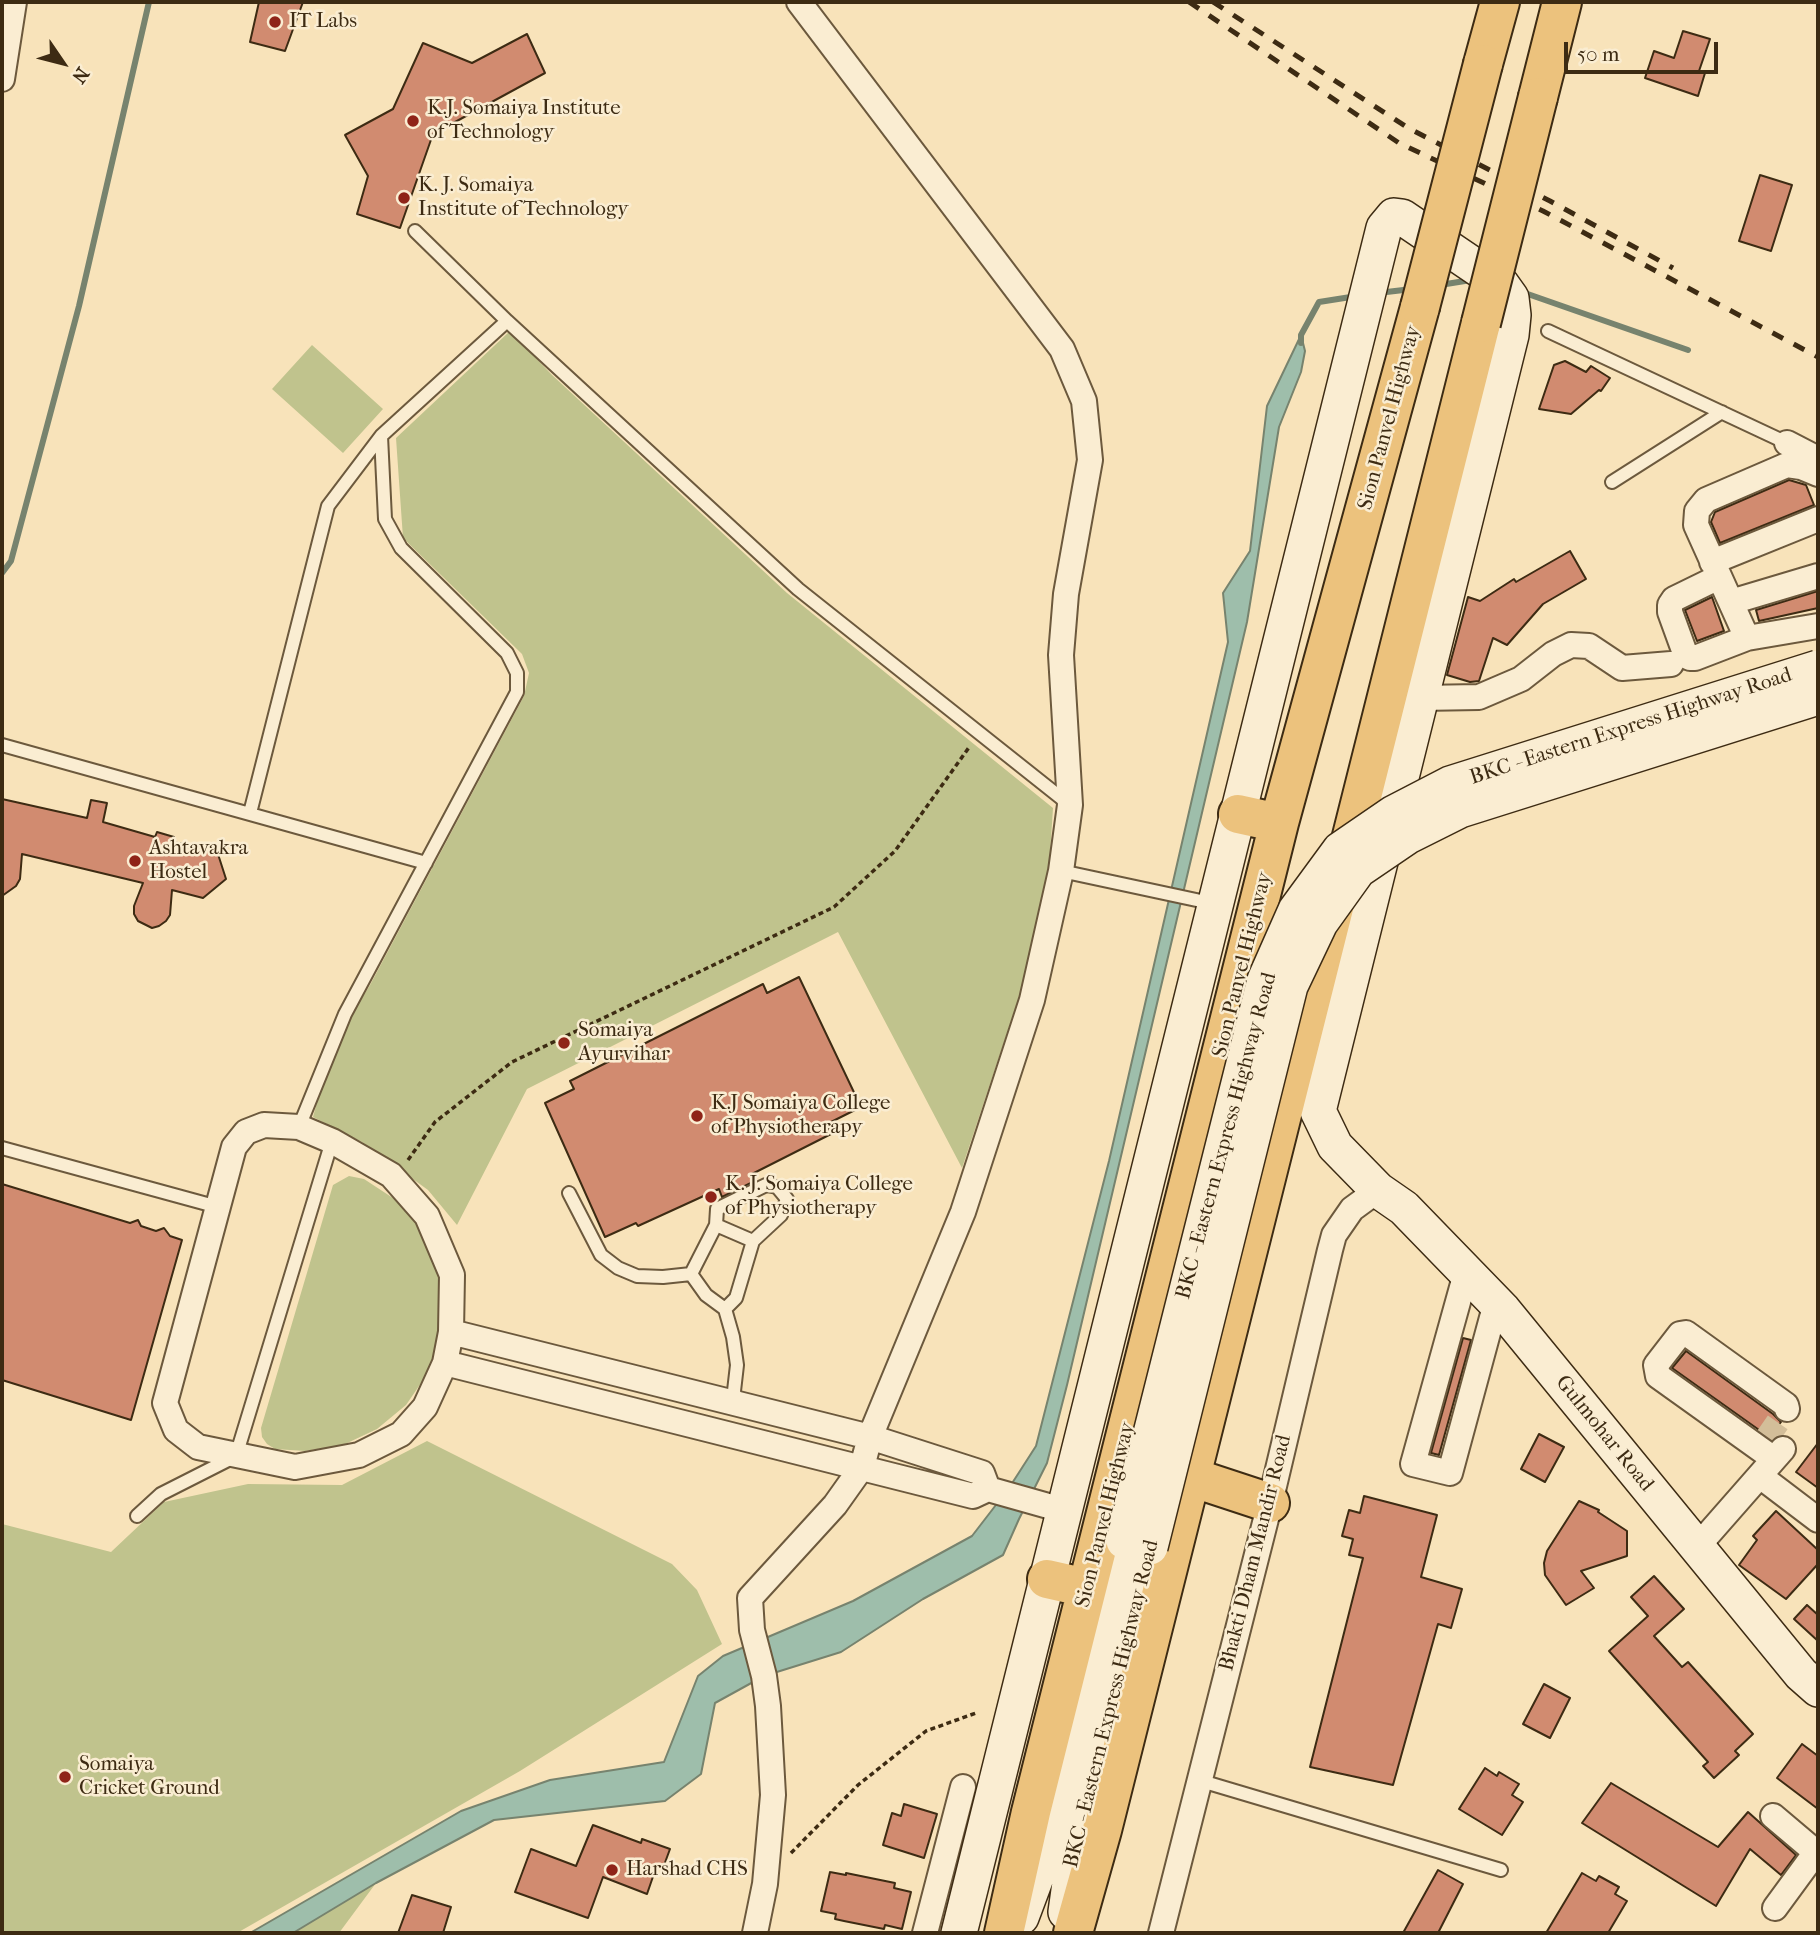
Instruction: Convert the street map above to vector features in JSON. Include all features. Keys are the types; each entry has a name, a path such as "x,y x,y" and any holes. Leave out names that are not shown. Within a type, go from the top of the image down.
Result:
{"highway":[{"name":"Sion Panvel Highway","path":"1004,1933 1031,1812 1279,822 1420,307 1500,2"},
{"path":"1073,1933 1105,1817 1562,2"},
{"path":"1238,814 1279,822"},
{"path":"1191,1477 1270,1503"},
{"path":"1047,1579 1087,1588"}],"street":[{"path":"2,79 14,2"},
{"path":"755,1933 765,1884 773,1795 764,1676 750,1615 750,1598 835,1505 862,1467 870,1437 963,1212 1032,999 1061,871 1070,805 1061,655 1066,594 1090,460 1084,401 1062,349 799,2"},
{"name":"Gulmohar Road","path":"1238,814 1384,228 1394,216 1402,217 1506,291 1513,315 1511,335 1318,1111 1335,1146 1378,1191 1404,1208 1466,1273 1492,1319 1697,1547 1801,1674 1818,1689"},
{"path":"1787,443 1816,473"},
{"path":"1748,638 1696,525 1697,511 1706,500 1787,465 1816,473"},
{"path":"1818,519 1716,569 1670,604 1670,612 1686,656 1695,659 1748,638 1818,626"},
{"path":"1731,602 1818,576"},
{"path":"1420,698 1479,697 1521,679 1553,654 1571,645 1589,646 1622,668 1671,664"},
{"name":"BKC - Eastern Express Highway Road","path":"1063,1933 1077,1833 1137,1544 1265,979 1296,909 1340,850 1394,813 1450,784 1818,668"},
{"name":"BKC - Eastern Express Highway Road","path":"1014,1933 1054,1829 1137,1544 1290,986 1320,923 1358,870 1408,836 1461,810 1818,697"},
{"path":"959,1933 1047,1579 1054,1508 1203,902 1238,814"},
{"path":"264,1125 299,1127 332,1141 391,1175 395,1180 427,1216 452,1275 451,1332 445,1363 425,1407 401,1434 359,1455 295,1467 198,1447 176,1430 165,1403 234,1147 246,1132 264,1125"},
{"name":"Bhakti Dham Mandir Road","path":"1161,1933 1270,1503 1334,1235 1352,1209 1378,1191"},
{"path":"1452,1321 1492,1319 1450,1474 1413,1464 1452,1321 1466,1273"},
{"path":"451,1332 737,1418 862,1467 973,1496 993,1490 1054,1508"},
{"path":"1787,1409 1786,1405 1686,1332 1681,1334 1656,1365 1658,1376 1768,1455 1818,1520"},
{"path":"445,1363 737,1418 870,1437 982,1473 993,1490"},
{"path":"1697,1547 1768,1455"},
{"path":"925,1933 963,1787"},
{"path":"1773,1816 1814,1843 1775,1908"}],"lane":[{"path":"415,231 507,321 798,589 1070,805"},
{"path":"250,813 328,506 381,436 507,321"},
{"path":"1548,331 1787,443"},
{"path":"1612,482 1722,412"},
{"path":"299,1127 345,1014 517,692 517,673 508,653 401,548 385,519 381,436"},
{"path":"2,745 426,863"},
{"path":"1061,871 1203,902"},
{"path":"137,1516 161,1494 236,1456 332,1141"},
{"path":"2,1148 218,1207"},
{"path":"691,1274 716,1225 717,1209 766,1185 777,1186 787,1199 781,1214 753,1241 736,1298 724,1309"},
{"path":"569,1192 601,1255 618,1268 637,1276 663,1278 691,1274"},
{"path":"716,1225 753,1241"},
{"path":"691,1274 706,1295 724,1309 733,1337 737,1365 734,1391 737,1418"},
{"path":"1198,1780 1502,1870"}],"path":[{"path":"395,1180 435,1122 512,1062 834,907 895,851 979,733"},
{"path":"765,1884 795,1847 858,1785 926,1731 976,1713"}],"green space":[{"path":"510,331 552,375 787,593 1053,808 1046,916 962,1168 838,932 527,1089 457,1225 428,1190 362,1142 313,1117 332,1047 370,985 524,696 529,673 522,654 403,538 396,438"},
{"path":"312,345 383,409 343,453 272,389"},
{"path":"349,1176 364,1179 396,1200 420,1229 437,1263 444,1300 441,1338 428,1373 406,1405 377,1429 343,1445 305,1451 275,1449 262,1437 261,1428 333,1185"},
{"path":"427,1441 672,1564 697,1590 722,1644 520,1771 237,1933 2,1933 2,1524 111,1552 164,1502 248,1484 342,1485"},
{"path":"376,1883 339,1933 293,1933"}],"shaded area":[{"path":"1301,335 1305,351 1301,372 1279,427 1247,622 1067,1385 1047,1463 1003,1555 923,1599 841,1652 764,1676 715,1703 701,1774 665,1801 494,1820 376,1883 293,1933 250,1933 461,1811 550,1780 664,1762 698,1676 723,1656 853,1601 972,1536 1009,1488 1036,1446 1109,1161 1228,642 1223,593 1250,551 1267,406"}],"building":[{"name":"IT Labs","path":"259,2 303,2 285,51 250,42"},
{"path":"1683,31 1710,39 1699,71 1705,73 1698,96 1645,78 1654,51 1674,58"},
{"name":"K.J. Somaiya Institute of Technology","path":"527,34 545,73 433,134 400,228 357,214 368,176 345,135 393,109 423,43 472,63"},
{"path":"1760,175 1792,185 1771,251 1739,241"},
{"path":"1565,361 1586,372 1591,366 1610,378 1601,391 1571,414 1539,409 1554,365"},
{"path":"1789,480 1806,485 1814,505 1720,543 1711,522 1715,512"},
{"path":"1570,551 1586,579 1543,604 1507,645 1493,638 1479,681 1470,682 1447,675 1468,597 1480,601 1514,579 1516,582"},
{"path":"1818,591 1818,608 1759,621 1756,610"},
{"path":"1712,597 1724,631 1697,641 1685,610"},
{"name":"Ashtavakra Hostel","path":"2,799 87,818 91,800 107,803 103,822 155,837 157,832 174,837 173,842 217,851 226,879 203,898 172,890 170,915 166,921 152,928 138,921 134,914 134,906 143,883 22,854 20,879 16,886 2,896"},
{"name":"K.J Somaiya College of Physiotherapy","path":"799,977 861,1107 827,1124 831,1134 752,1174 755,1181 722,1197 719,1189 638,1226 636,1223 605,1237 545,1103 574,1089 570,1081 763,984 767,993"},
{"path":"2,1184 130,1223 138,1220 141,1226 156,1231 164,1228 170,1236 182,1240 131,1420 2,1380"},
{"path":"1463,1338 1471,1340 1439,1455 1431,1453"},
{"path":"1686,1351 1781,1422 1769,1437 1672,1368"},
{"path":"1539,1434 1564,1447 1545,1482 1521,1469"},
{"path":"1818,1443 1818,1488 1796,1472"},
{"path":"1364,1496 1437,1515 1421,1577 1462,1589 1451,1628 1438,1624 1393,1785 1310,1767 1363,1558 1349,1555 1353,1539 1342,1536 1349,1510 1360,1513"},
{"path":"1579,1501 1599,1510 1598,1512 1627,1531 1627,1556 1581,1571 1594,1588 1566,1605 1545,1575 1544,1563 1547,1551"},
{"path":"1776,1511 1818,1550 1818,1564 1786,1599 1739,1565 1757,1540 1753,1536"},
{"path":"1654,1576 1684,1609 1654,1636 1682,1667 1688,1662 1753,1734 1735,1751 1739,1755 1714,1778 1703,1766 1708,1762 1609,1651 1648,1616 1631,1597"},
{"path":"1807,1605 1818,1615 1818,1641 1794,1619"},
{"path":"1544,1684 1570,1698 1550,1738 1523,1724"},
{"path":"1802,1744 1818,1756 1818,1809 1777,1778"},
{"path":"1485,1768 1497,1776 1499,1772 1519,1784 1512,1795 1523,1802 1502,1835 1459,1809"},
{"path":"1611,1783 1718,1847 1748,1812 1796,1855 1781,1875 1750,1849 1716,1906 1582,1823"},
{"path":"904,1804 937,1814 924,1858 883,1845 892,1813 901,1816"},
{"name":"Harshad CHS","path":"593,1825 641,1843 642,1839 670,1849 663,1868 657,1865 647,1894 603,1877 588,1918 515,1892 531,1849 576,1866"},
{"path":"1438,1870 1463,1884 1438,1933 1403,1933"},
{"path":"830,1872 895,1883 894,1888 911,1892 902,1929 885,1925 884,1929 835,1919 836,1914 821,1911"},
{"path":"1582,1873 1596,1881 1599,1876 1619,1887 1615,1894 1627,1901 1608,1933 1546,1933"},
{"path":"412,1895 451,1907 443,1933 398,1933"}],"waterway":[{"path":"2,573 11,561 79,306 149,2"},
{"path":"1440,285 1471,280"},
{"path":"1378,293 1412,289"},
{"path":"1522,292 1688,350"},
{"path":"1301,343 1301,335 1319,302 1357,296"}],"tunnel":[{"path":"1764,1442 1787,1409"}],"railway":[{"path":"1189,2 1399,143 1543,211 1818,357"},
{"path":"1213,2 1410,129 1673,268"}],"place":[{"name":"IT Labs","path":"275,22"},
{"name":"K.J. Somaiya Institute of Technology","path":"413,121"},
{"name":"K. J. Somaiya Institute of Technology","path":"404,198"},
{"name":"Ashtavakra Hostel","path":"135,861"},
{"name":"Somaiya Ayurvihar","path":"564,1043"},
{"name":"K.J Somaiya College of Physiotherapy","path":"697,1116"},
{"name":"K. J. Somaiya College of Physiotherapy","path":"711,1197"},
{"name":"Somaiya Cricket Ground","path":"65,1777"},
{"name":"Harshad CHS","path":"612,1870"}]}
